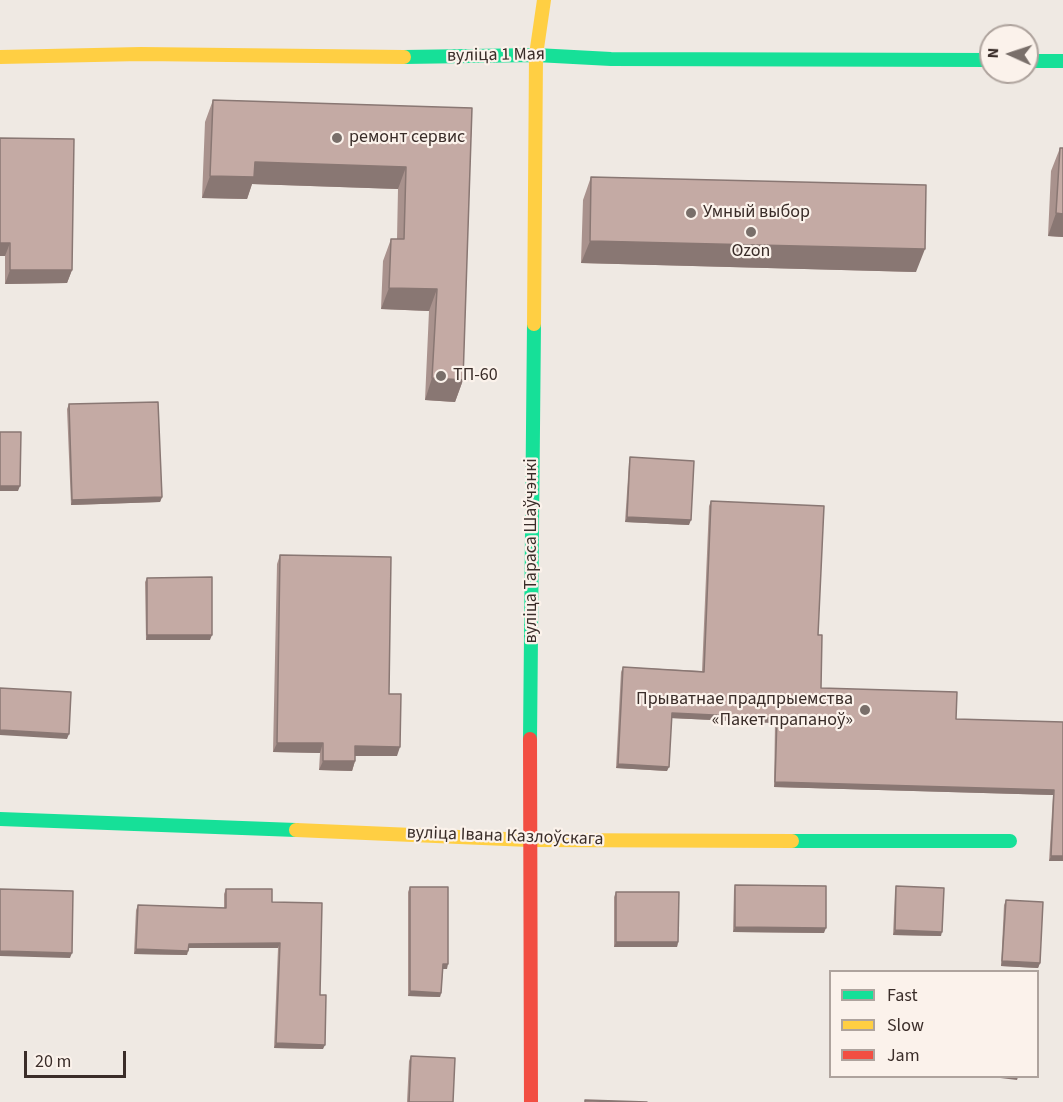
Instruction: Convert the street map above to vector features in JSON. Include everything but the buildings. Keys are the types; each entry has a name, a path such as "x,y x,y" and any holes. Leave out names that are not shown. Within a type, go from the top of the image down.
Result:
{"street":[{"name":"вуліца Тараса Шаўчэнкі","path":"531,1102 529,840 536,55 544,0"},
{"name":"вуліца 1 Мая","path":"0,57 141,54 442,57 536,55 611,59 979,60"},
{"path":"1039,61 1063,61"},
{"name":"вуліца Івана Казлоўскага","path":"0,819 529,840 1010,842"}],"traffic: fast":[{"path":"404,57 536,55 611,59 979,60"},
{"path":"1039,61 1063,61"},
{"path":"530,739 534,324"},
{"path":"0,819 296,830"},
{"path":"792,841 1010,841"}],"traffic: slow":[{"path":"534,324 536,55 544,0"},
{"path":"0,57 141,54 404,57"},
{"path":"296,830 529,840 792,841"}],"traffic: jam":[{"path":"530,739 531,1102"}],"place":[{"name":"ремонт сервис","path":"337,138"},
{"name":"Умный выбор","path":"691,213"},
{"name":"Ozon","path":"751,232"},
{"name":"ТП-60","path":"441,376"},
{"name":"Прыватнае прадпрыемства «Пакет прапаноў»","path":"865,710"}]}
